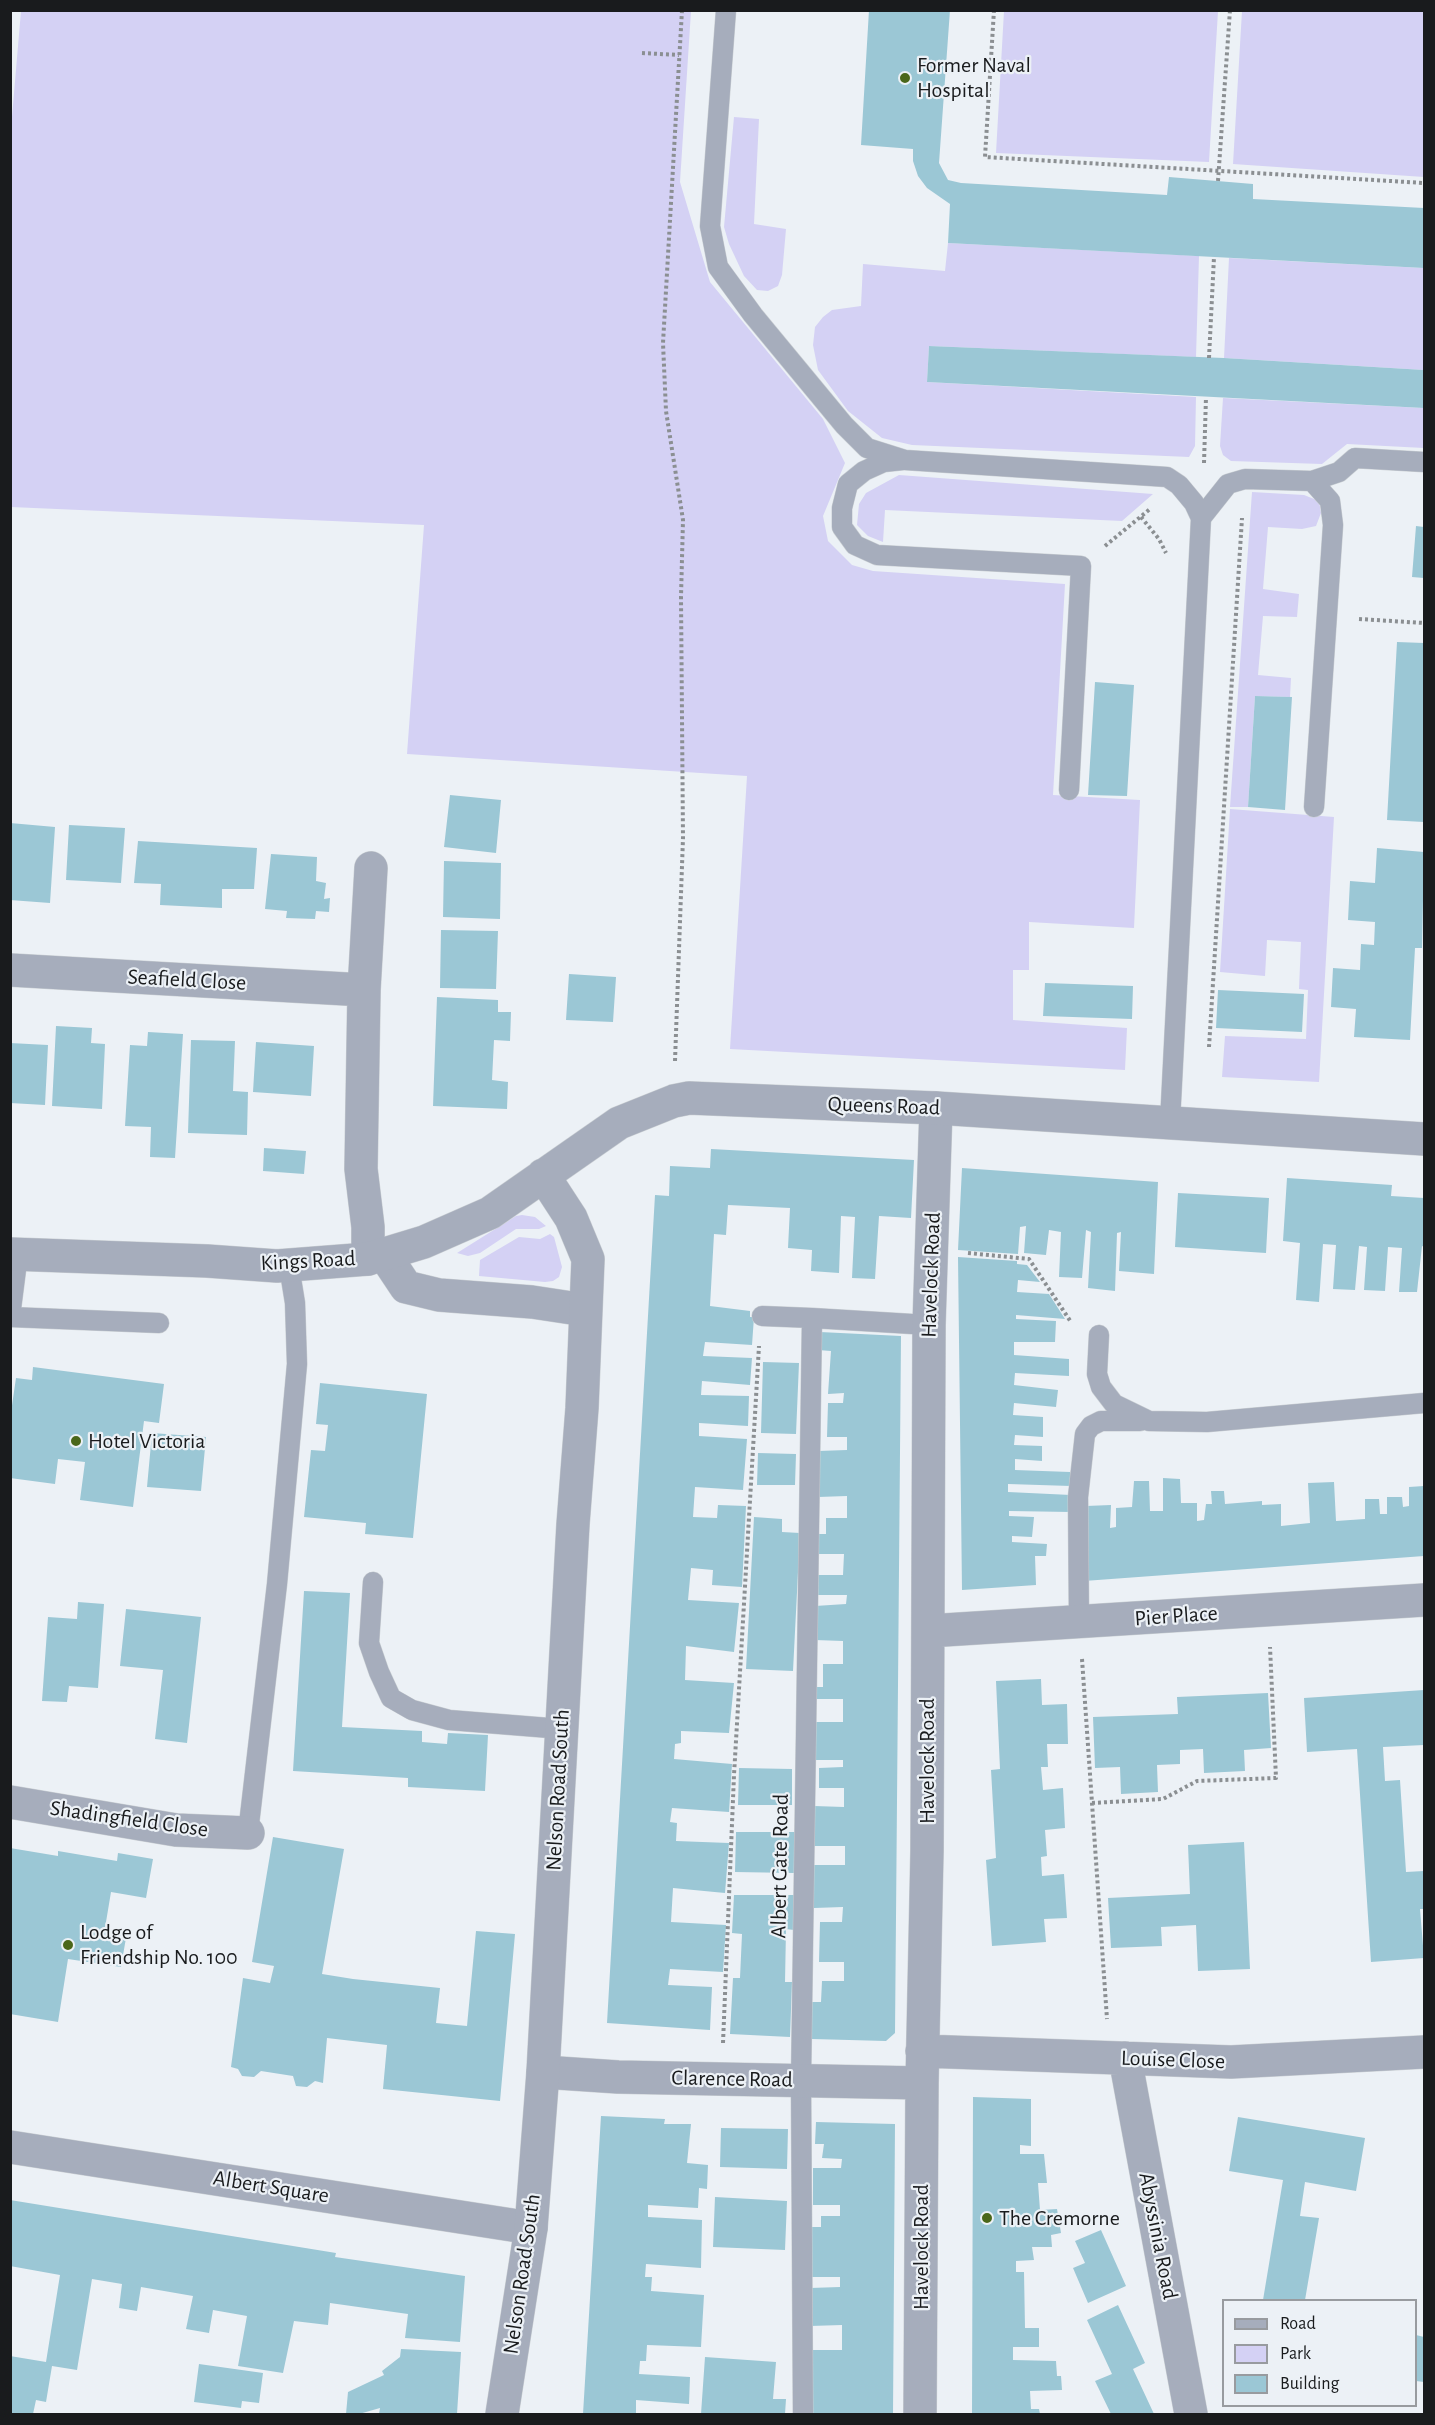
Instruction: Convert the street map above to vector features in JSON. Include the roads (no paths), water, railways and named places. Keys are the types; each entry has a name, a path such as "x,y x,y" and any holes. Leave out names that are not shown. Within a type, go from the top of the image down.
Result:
{"street":[{"path":"370,867 364,990 361,1169 368,1227 376,1256"},
{"name":"Seafield Close","path":"10,970 364,990"},
{"name":"Queens Road","path":"376,1256 424,1242 490,1213 619,1123 674,1101 689,1098 936,1108 1425,1139"},
{"name":"Havelock Road","path":"920,2415 922,2067 927,1851 929,1325 936,1108"},
{"name":"Nelson Road South","path":"502,2415 531,2228 543,2072 582,1408 588,1259 571,1218 543,1175"},
{"name":"Kings Road","path":"14,1254 289,1266 376,1256 406,1287 439,1295 532,1302 585,1310"},
{"name":"Pier Place","path":"928,1631 1425,1600"},
{"name":"Shadingfield Close","path":"10,1802 176,1830 248,1833"},
{"name":"Louise Close","path":"922,2067 1117,2058 1231,2062 1425,2052"},
{"name":"Abyssinia Road","path":"1117,2058 1191,2415"},
{"name":"Clarence Road","path":"543,2072 618,2077 801,2081 922,2067"},
{"name":"Albert Square","path":"10,2147 531,2228"}],"lane":[{"path":"726,10 710,226 718,267 753,315 844,425 867,448 905,460"},
{"path":"1201,518 1228,484 1245,478 1312,481 1338,472 1355,458 1425,462"},
{"path":"1069,790 1081,566 877,555 855,545 842,527 842,508 848,484 864,471 884,462 905,460 1167,477 1179,485 1194,503 1201,518 1170,1122"},
{"path":"1312,481 1330,501 1333,525 1314,807"},
{"path":"14,1254 10,1317 159,1323"},
{"path":"248,1833 277,1584 297,1364 295,1303 289,1266"},
{"path":"762,1316 929,1325"},
{"name":"Albert Gate Road","path":"803,2415 801,2081 812,1318"},
{"path":"1099,1335 1097,1374 1101,1387 1114,1404 1149,1421"},
{"path":"1080,1622 1078,1497 1085,1434 1091,1426 1101,1421 1114,1419 1207,1422 1425,1403"},
{"path":"374,1582 369,1643 391,1698 412,1710 449,1720 562,1729"}],"place":[{"name":"Former Naval Hospital","path":"905,78"},
{"name":"Hotel Victoria","path":"76,1441"},
{"name":"Lodge of Friendship No. 100","path":"68,1945"},
{"name":"The Cremorne","path":"987,2218"}]}
